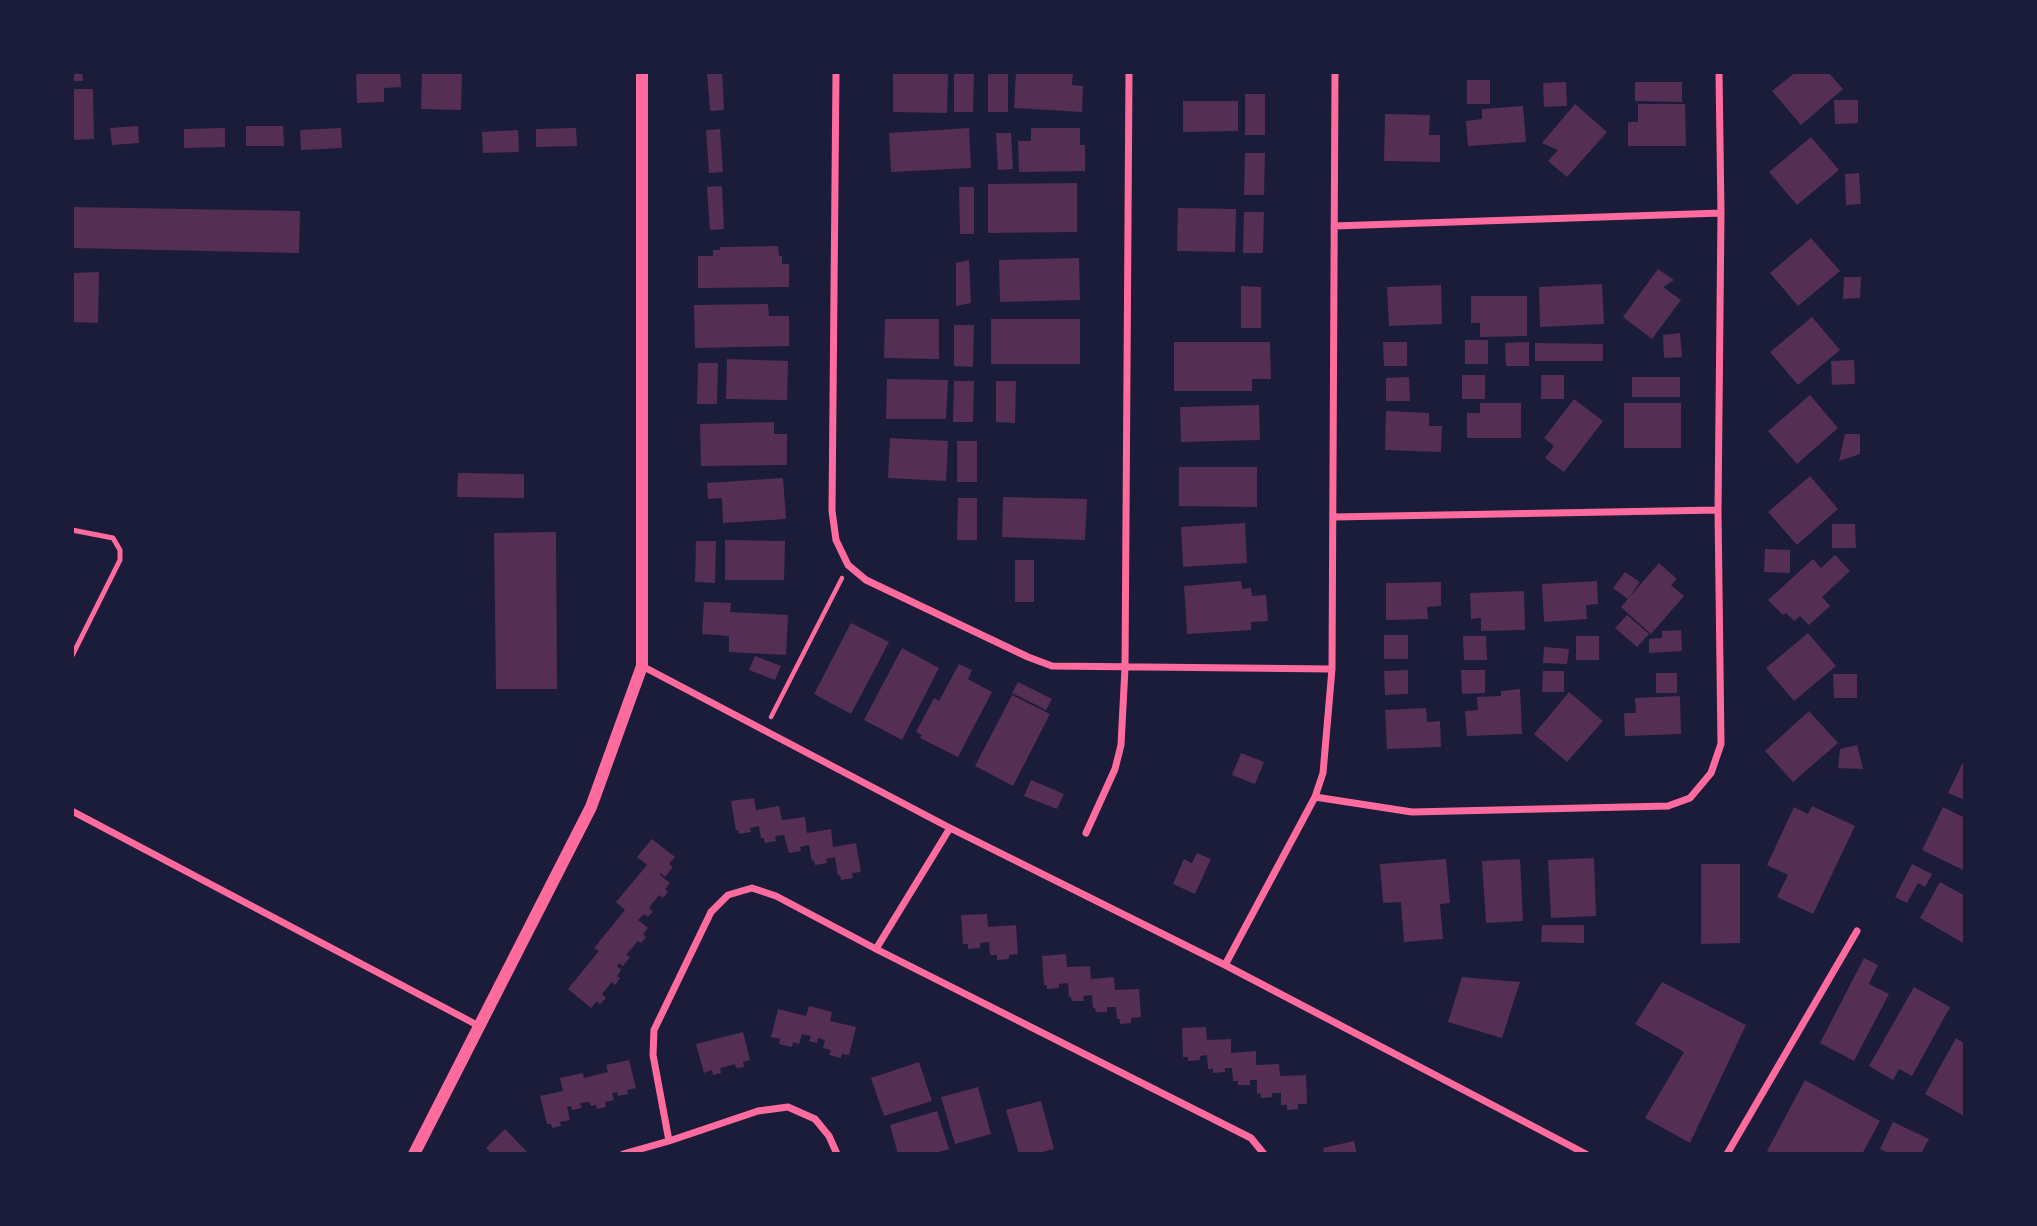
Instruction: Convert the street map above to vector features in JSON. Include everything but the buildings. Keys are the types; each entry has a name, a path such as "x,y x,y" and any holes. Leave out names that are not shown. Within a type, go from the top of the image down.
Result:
{"street":[{"path":"414,1154 591,807 642,666 642,72"},
{"path":"836,72 832,511 836,540 848,565 866,580 1052,666 1332,669"},
{"path":"1086,832 1115,769 1121,745 1125,668 1129,72"},
{"path":"1225,965 1315,797 1323,773 1332,669 1335,72"},
{"path":"1315,797 1412,812 1668,806 1690,797 1711,773 1721,744 1718,510 1721,213 1719,72"},
{"path":"1334,226 1721,213"},
{"path":"1333,517 1718,510"},
{"path":"642,666 950,828 1225,965 1586,1154"},
{"path":"72,811 479,1026"},
{"path":"876,949 950,828"},
{"path":"669,1141 653,1055 654,1030 711,912 728,895 752,888 776,896 1251,1138 1264,1154"},
{"path":"1727,1154 1857,931"},
{"path":"623,1154 758,1111 788,1107 815,1119 829,1136 837,1154"}],"lane":[{"path":"72,530 113,538 120,550 120,560 72,656"}],"path":[{"path":"765,730 848,565"}]}
